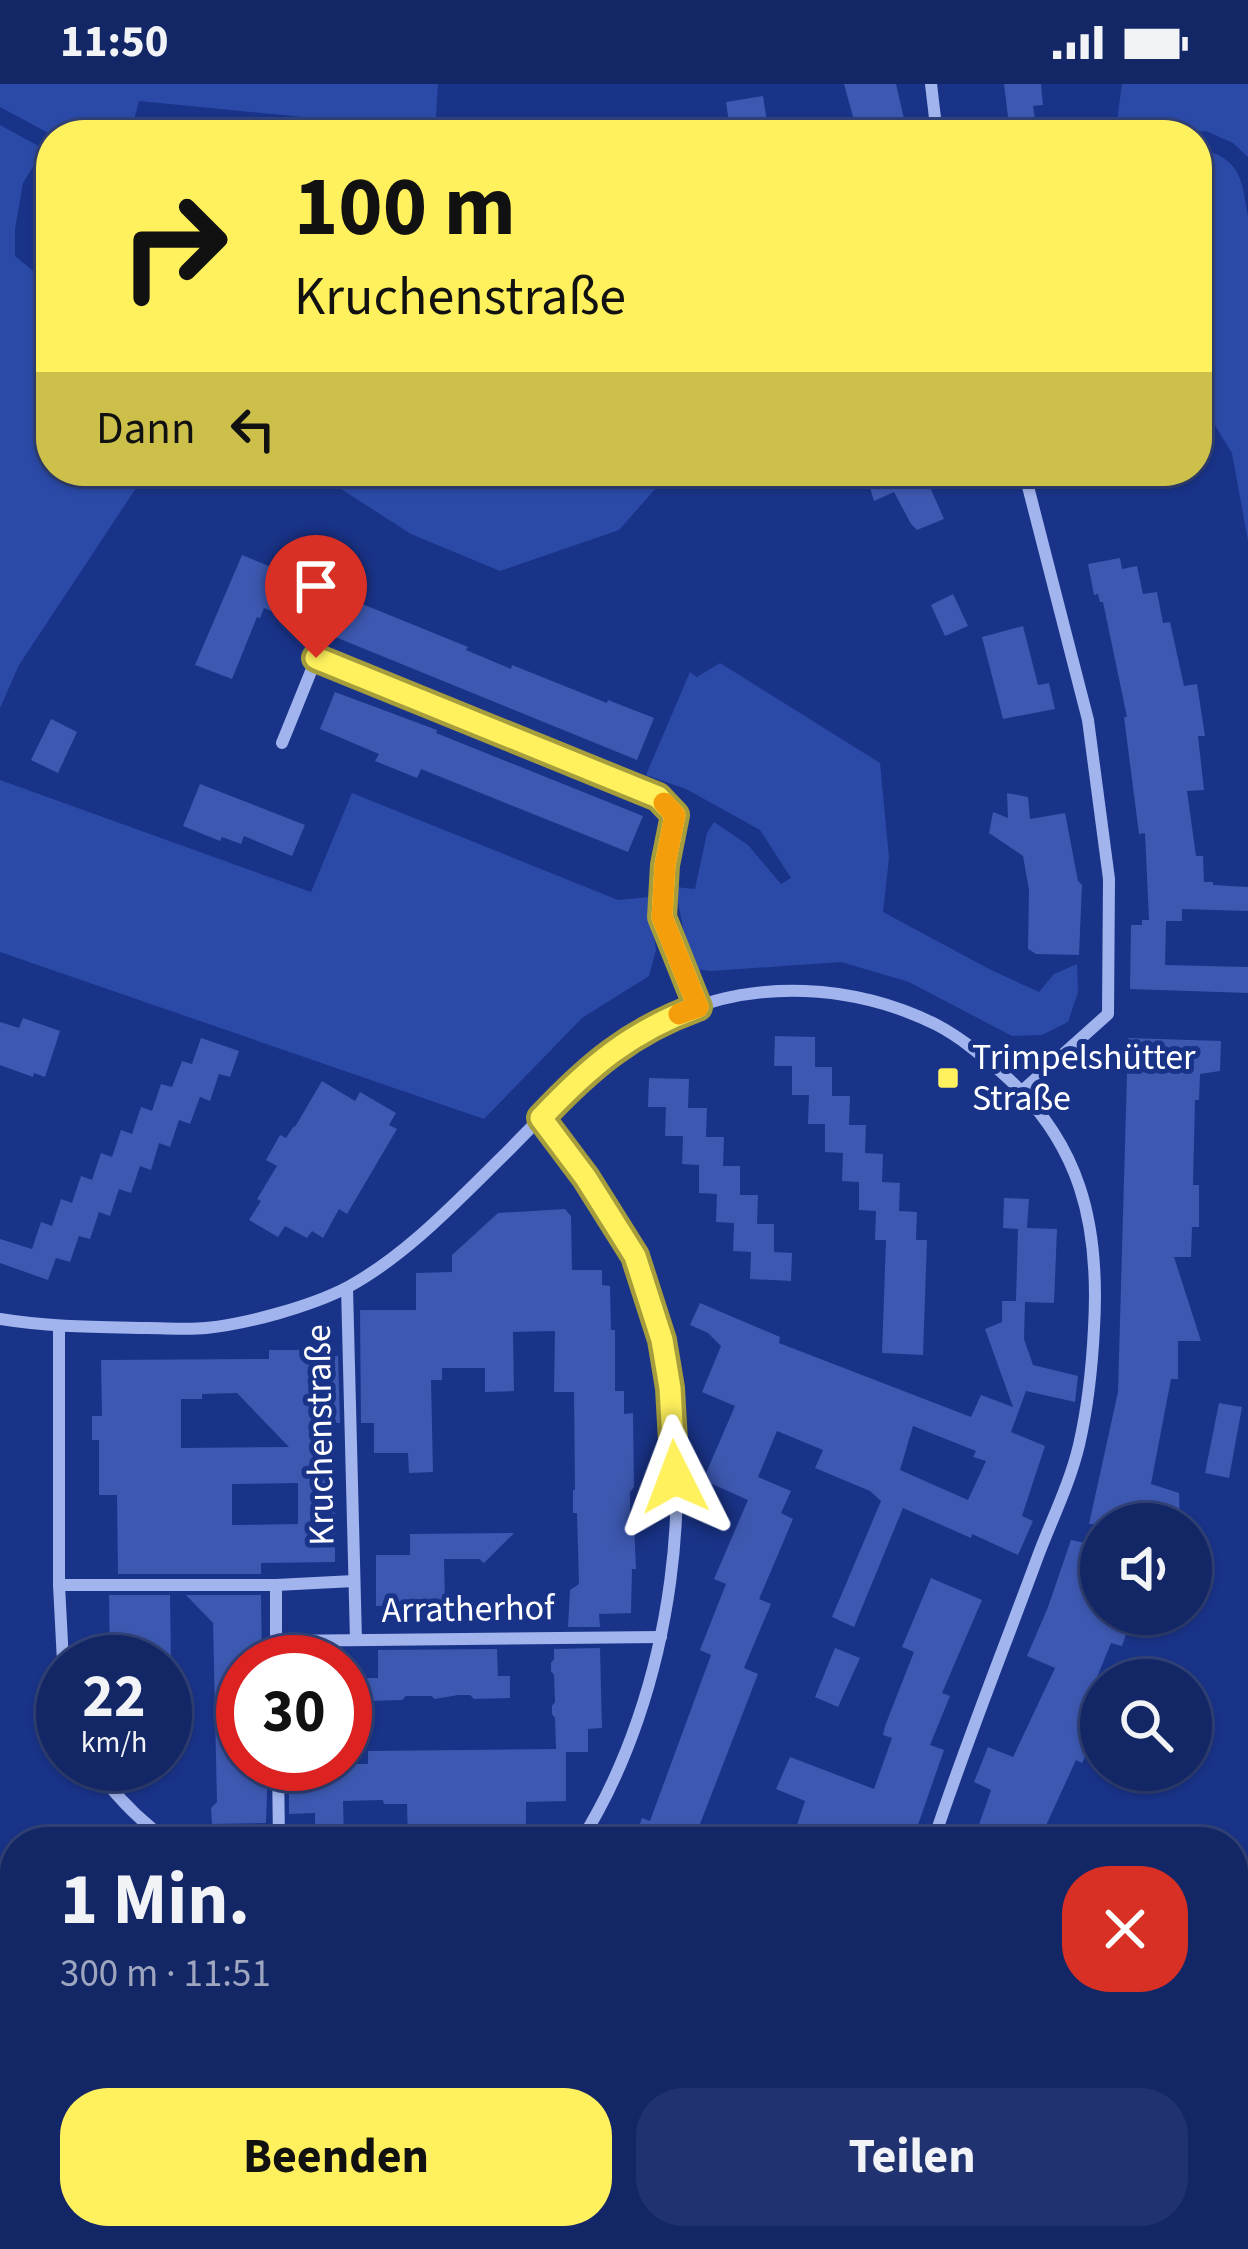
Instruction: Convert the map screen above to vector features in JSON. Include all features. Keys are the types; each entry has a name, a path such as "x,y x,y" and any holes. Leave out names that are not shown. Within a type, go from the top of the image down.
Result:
{"street":[{"path":"931,84 935,120"},
{"path":"938,1827 1078,1452 1090,1391 1096,1281 1086,1201 1057,1137 1022,1091 1108,1014 1108,879 1088,720 1028,486"},
{"path":"282,743 316,658 658,797 675,815 662,917 698,1007"},
{"name":"Kruchenstraße","path":"0,1318 59,1325 205,1328 280,1312 347,1288 403,1249 455,1202 597,1062 671,1017 721,999 820,990 905,1010 972,1047 1022,1091"},
{"path":"541,1118 635,1256 662,1340 670,1388 676,1517 661,1637 623,1765 590,1827"},
{"name":"Kruchenstraße","path":"347,1288 356,1635"},
{"path":"59,1325 62,1635"},
{"path":"59,1585 354,1581"},
{"path":"276,1585 276,1635"},
{"name":"Arratherhof","path":"372,1640 661,1637"},
{"path":"111,1791 148,1827"},
{"path":"278,1791 279,1827"}],"shaded area":[{"path":"0,84 438,84 436,120 333,120 139,101 134,120 36,120 36,126 0,107"},
{"path":"1122,84 1248,84 1248,157 1212,134 1212,120 1117,120"},
{"path":"0,125 36,145 36,162 23,183 15,256 36,273 36,486 137,486 19,665 0,708"},
{"path":"1212,152 1235,169 1248,216 1248,541 1232,453 1212,420"},
{"path":"336,486 658,486 619,530 500,571 411,534"},
{"path":"720,663 880,763 889,858 883,912 1039,992 1054,974 1077,964 1078,992 1068,1022 1042,1035 1012,1036 909,982 841,962 691,969 675,887 695,889 707,833 714,822 748,845 781,884 791,878 760,830 686,789 646,775 690,672 697,677"},
{"path":"0,780 311,892 352,793 618,900 649,897 656,950 649,976 582,1018 484,1119 0,952"}],"building":[{"path":"844,84 896,84 904,120 854,120"},
{"path":"1004,84 1041,84 1043,105 1033,106 1035,119 1008,117"},
{"path":"763,96 767,120 729,120 726,102"},
{"path":"870,486 930,486 944,519 917,530 894,492 874,501"},
{"path":"242,555 511,669 512,665 654,718 637,760 264,608 232,679 195,665"},
{"path":"1120,558 1122,569 1137,566 1143,594 1157,592 1163,623 1170,622 1184,686 1197,684 1205,736 1198,736 1204,790 1187,791 1196,856 1203,856 1204,882 1248,887 1248,911 1182,909 1182,921 1166,921 1165,965 1248,967 1248,993 1130,989 1131,925 1149,920 1145,833 1139,834 1127,717 1103,602 1094,595 1088,564"},
{"path":"953,594 968,626 945,636 931,605"},
{"path":"1023,626 1038,685 1049,683 1055,709 1003,719 982,637"},
{"path":"335,692 643,816 628,852 421,769 417,778 375,761 379,754 320,729"},
{"path":"51,719 77,732 58,773 31,760"},
{"path":"200,784 305,825 292,856 244,836 241,844 222,837 220,841 183,826"},
{"path":"1007,793 1028,797 1030,819 1065,813 1082,885 1079,955 1036,954 1028,949 1029,890 1023,856 989,833 993,812 1008,818"},
{"path":"23,1018 60,1031 45,1077 0,1065 0,1022 19,1028"},
{"path":"775,1036 815,1037 815,1067 832,1067 832,1096 850,1096 849,1125 866,1125 865,1153 883,1154 882,1182 900,1183 899,1211 917,1212 916,1240 927,1240 923,1355 882,1353 886,1240 875,1240 876,1211 859,1210 859,1182 842,1181 843,1153 825,1152 825,1124 808,1124 809,1095 792,1095 792,1066 774,1066"},
{"path":"201,1038 239,1051 230,1077 219,1074 210,1101 200,1097 190,1124 179,1120 170,1147 159,1143 151,1170 140,1166 131,1193 119,1189 110,1216 99,1212 90,1239 79,1236 70,1262 56,1258 48,1280 0,1263 0,1239 32,1249 41,1222 52,1226 61,1199 72,1203 81,1176 92,1180 101,1153 112,1157 121,1130 132,1134 141,1107 152,1111 161,1084 172,1087 182,1061 192,1064"},
{"path":"1128,1038 1221,1041 1220,1071 1200,1074 1199,1100 1195,1100 1193,1185 1199,1185 1199,1227 1192,1227 1191,1257 1174,1257 1201,1341 1178,1341 1178,1379 1171,1379 1151,1484 1179,1493 1179,1503 1094,1503 1118,1392"},
{"path":"649,1078 689,1079 688,1108 707,1108 706,1137 724,1137 723,1166 740,1166 740,1195 758,1195 757,1224 774,1224 774,1252 792,1253 791,1281 750,1279 751,1252 733,1251 734,1223 716,1222 717,1194 699,1193 699,1165 682,1164 683,1136 665,1136 666,1107 648,1107"},
{"path":"322,1081 355,1101 360,1092 396,1113 389,1125 397,1129 347,1214 339,1209 323,1238 312,1231 307,1238 285,1226 278,1237 249,1220 277,1166 266,1160 280,1135 286,1138 295,1127"},
{"path":"1004,1198 1029,1199 1027,1228 1057,1229 1054,1303 1025,1302 1024,1339 1033,1365 1078,1376 1075,1402 1026,1391 1011,1432 1045,1446 1022,1516 1033,1521 1018,1555 903,1508 854,1627 832,1617 881,1501 870,1491 815,1468 823,1450 777,1431 758,1477 791,1491 781,1513 793,1519 759,1599 771,1604 744,1668 758,1674 699,1827 639,1827 642,1818 650,1821 711,1655 700,1650 726,1584 714,1579 748,1500 703,1480 735,1406 702,1392 721,1346 690,1325 700,1303 780,1337 779,1343 971,1417 981,1395 1013,1407 985,1329 1002,1322 1002,1301 1016,1301 1018,1229 1003,1228","holes":["913,1426 976,1451 973,1457 986,1461 968,1500 900,1470"]},
{"path":"565,1209 571,1216 572,1270 602,1270 602,1285 610,1286 615,1391 624,1391 624,1414 633,1413 630,1524 634,1524 636,1569 632,1569 631,1613 599,1614 600,1627 568,1627 570,1590 579,1584 577,1513 573,1513 574,1392 554,1392 555,1331 513,1332 514,1391 485,1392 485,1368 442,1368 442,1380 431,1380 433,1472 409,1473 408,1453 374,1453 374,1423 361,1423 360,1310 416,1310 416,1273 452,1272 452,1255 498,1213"},
{"path":"269,1350 305,1350 305,1357 338,1356 335,1562 261,1563 261,1574 118,1574 117,1495 99,1495 99,1440 92,1440 92,1416 102,1416 101,1360 269,1359","holes":["237,1393 289,1447 181,1448 181,1399","298,1483 298,1524 232,1525 232,1484"]},
{"path":"1219,1403 1242,1407 1229,1478 1205,1473"},
{"path":"514,1533 484,1563 444,1559 445,1605 376,1606 376,1555 410,1555 410,1534"},
{"path":"1071,1540 1080,1542 1080,1635 1126,1635 1122,1646 1111,1643 1104,1659 1080,1659 1080,1762 1076,1760 1045,1827 978,1827 991,1790 974,1782 988,1747 1013,1757 1055,1668 1027,1656"},
{"path":"931,1578 982,1600 942,1693 950,1696 930,1745 944,1750 917,1827 796,1827 805,1801 776,1789 790,1757 874,1789 892,1738 883,1735 885,1726 914,1652 902,1647"},
{"path":"109,1595 170,1595 171,1635 110,1635"},
{"path":"186,1595 261,1595 262,1635 216,1635 216,1757 213,1623"},
{"path":"600,1648 602,1728 588,1729 588,1752 566,1752 566,1801 526,1802 526,1827 408,1827 407,1804 384,1804 383,1800 343,1801 344,1827 315,1827 315,1813 289,1814 289,1791 372,1791 372,1751 556,1749 554,1649"},
{"path":"835,1648 860,1658 838,1707 815,1697"},
{"path":"497,1649 498,1676 510,1676 510,1698 406,1696 372,1701 378,1650"},
{"path":"217,1791 267,1791 266,1823 212,1824 211,1808 217,1802"}],"slow traffic":[{"path":"664,803 675,815 662,917 698,1007 679,1014"}],"place":[{"name":"Trimpelshütter Straße","path":"948,1078"}],"route":[{"path":"316,658 658,797 675,815 662,917 698,1007 671,1017 597,1062 541,1118 635,1256 662,1340 675,1477"}]}
